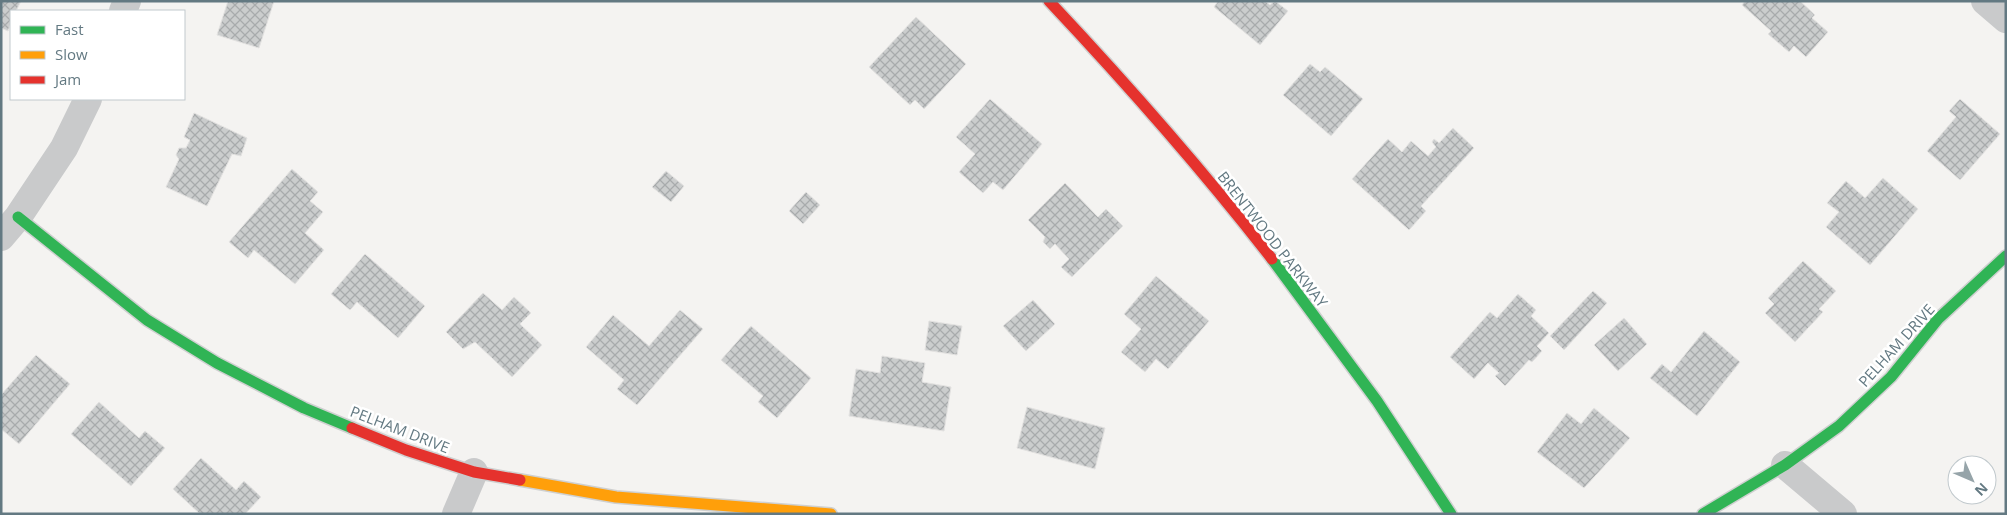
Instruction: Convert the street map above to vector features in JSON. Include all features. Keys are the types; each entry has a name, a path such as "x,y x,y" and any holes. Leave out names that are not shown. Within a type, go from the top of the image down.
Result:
{"street":[{"name":"BRENTWOOD PARKWAY","path":"1049,1 1124,81 1234,212 1321,324 1384,412 1451,514"},
{"path":"1985,1 2006,19"},
{"path":"9,227 64,148 88,100"},
{"name":"PELHAM DRIVE","path":"9,227 147,320 217,363 313,412 406,450 474,472 616,497 831,514"},
{"name":"PELHAM DRIVE","path":"1703,514 1785,465 1839,426 1885,383 1938,319 2006,256"},
{"path":"1785,465 1842,514"},
{"path":"456,514 474,472"}],"building":[{"path":"1,1 21,1 16,10 10,10 8,31 1,28"},
{"path":"228,1 274,1 259,48 217,35"},
{"path":"1218,1 1265,1 1270,5 1275,1 1288,11 1260,45 1214,7"},
{"path":"1745,1 1800,1 1815,15 1812,18 1828,32 1806,57 1794,46 1789,52 1768,34 1771,31 1742,5"},
{"path":"916,17 966,64 924,109 915,100 910,105 869,67"},
{"path":"1310,64 1320,72 1325,67 1363,99 1331,136 1283,95"},
{"path":"990,99 1042,144 1003,190 993,182 983,193 959,172 975,154 956,137"},
{"path":"1960,99 2000,134 1960,180 1927,151 1956,117 1949,111"},
{"path":"194,113 247,138 241,156 232,154 207,206 166,187 179,159 176,155 179,148 186,148 190,140 184,137"},
{"path":"1453,128 1474,148 1421,206 1426,211 1409,230 1352,179 1388,139 1402,152 1411,141 1428,156 1436,147 1432,142 1434,139 1439,143"},
{"path":"292,169 318,192 310,201 323,212 305,233 324,250 295,284 254,250 248,258 229,242"},
{"path":"666,171 684,186 671,202 652,187"},
{"path":"1883,178 1918,209 1870,265 1826,227 1839,212 1827,203 1846,181 1865,198"},
{"path":"1065,183 1098,217 1106,209 1123,226 1072,277 1061,267 1069,259 1055,244 1050,249 1043,242 1045,237 1028,220"},
{"path":"806,192 820,205 803,224 789,211"},
{"path":"365,254 425,306 398,338 357,302 350,310 331,294"},
{"path":"1803,261 1836,291 1819,309 1823,312 1795,342 1765,313 1774,304 1768,298"},
{"path":"1156,276 1209,321 1168,369 1156,359 1145,372 1121,352 1141,329 1124,314"},
{"path":"1593,291 1607,303 1564,350 1550,336"},
{"path":"483,293 502,310 514,297 531,313 520,324 542,345 512,377 475,342 463,349 446,332"},
{"path":"1518,294 1536,310 1531,316 1549,333 1537,346 1542,351 1532,362 1529,360 1505,386 1495,376 1499,373 1488,363 1474,379 1450,357 1490,312 1497,318"},
{"path":"1033,300 1055,324 1026,351 1003,326"},
{"path":"680,310 703,329 637,405 617,389 624,380 586,347 613,315 649,346"},
{"path":"1624,318 1647,344 1618,371 1594,345"},
{"path":"929,321 962,326 957,355 925,350"},
{"path":"751,326 811,378 777,418 758,402 763,396 721,360"},
{"path":"1704,331 1740,362 1697,416 1650,378 1662,364 1671,372"},
{"path":"36,355 70,384 19,444 1,429 1,395"},
{"path":"882,356 925,363 922,382 951,387 944,431 849,416 856,369 880,373"},
{"path":"99,402 139,438 145,431 165,448 131,486 71,434"},
{"path":"1027,407 1105,428 1095,469 1017,448"},
{"path":"1594,408 1630,438 1584,488 1537,452 1567,413 1581,424"},
{"path":"201,458 236,490 244,481 261,497 245,514 200,514 173,489"}],"traffic: fast":[{"path":"18,217 147,320 217,363 304,408 352,428"},
{"path":"1703,514 1785,465 1839,426 1891,377 1938,319 2006,256"},
{"path":"1272,259 1377,401 1451,514"}],"traffic: slow":[{"path":"520,480 616,497 831,514"}],"traffic: jam":[{"path":"1049,1 1164,127 1272,259"},
{"path":"352,428 406,450 474,472 520,480"}]}
